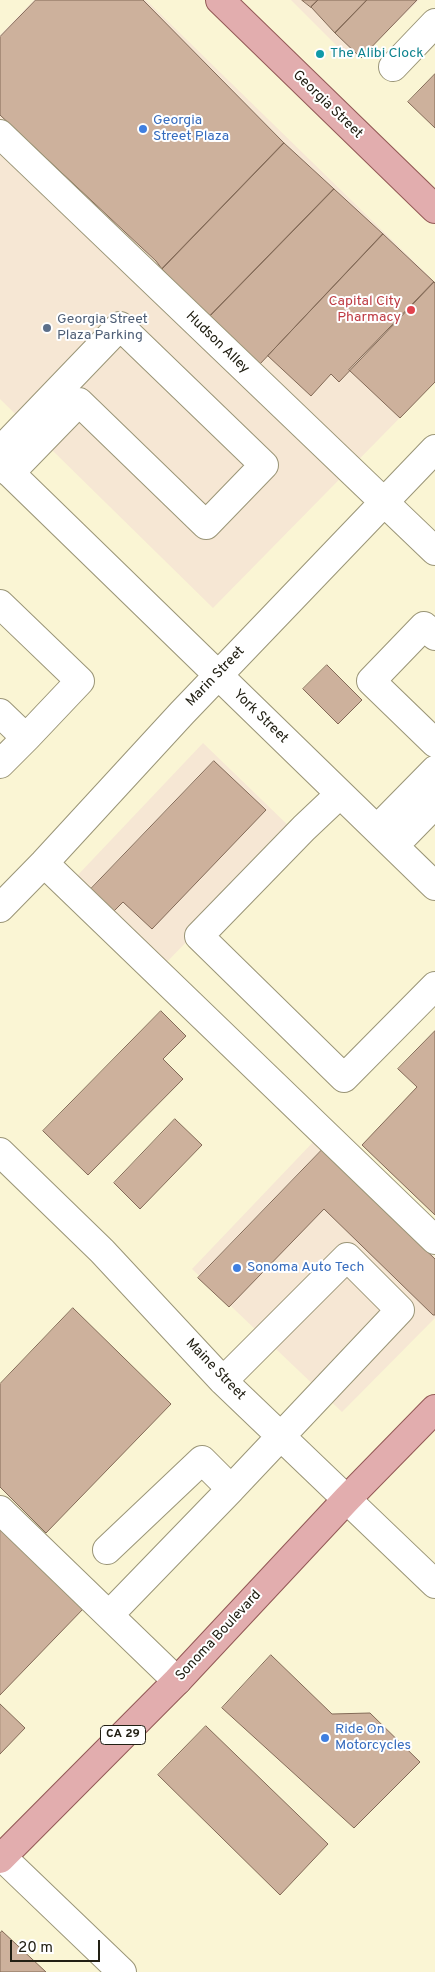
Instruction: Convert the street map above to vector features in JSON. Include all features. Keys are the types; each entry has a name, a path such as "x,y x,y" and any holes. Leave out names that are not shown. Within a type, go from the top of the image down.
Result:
{"main road":[{"name":"Georgia Street","path":"220,0 435,209"},
{"name":"Sonoma Boulevard","path":"1,1857 177,1681 347,1499 435,1410"}],"street":[{"path":"393,67 435,23"},
{"name":"Hudson Alley","path":"0,134 435,552"},
{"path":"120,326 264,465 206,525 79,402 3,462 120,326"},
{"name":"Marin Street","path":"0,908 435,449"},
{"name":"York Street","path":"3,462 218,676 435,886"},
{"path":"0,604 80,681 0,764"},
{"path":"435,636 424,626 371,682 435,743"},
{"path":"0,713 26,738"},
{"path":"385,838 435,770"},
{"path":"340,794 304,828 199,936 344,1078 435,986"},
{"path":"385,838 435,804"},
{"path":"44,863 435,1240"},
{"name":"Maine Street","path":"0,1152 102,1251 223,1380 435,1584"},
{"path":"109,1615 400,1310 347,1257 223,1380"},
{"path":"107,1550 202,1460 231,1489"},
{"path":"0,1510 177,1681"},
{"path":"1,1857 122,1972"}],"shaded area":[{"path":"34,0 146,0 435,282 435,382 213,608 0,399 0,35"},
{"path":"291,0 419,0 361,58 347,56"},
{"path":"203,743 294,831 163,966 75,878"},
{"path":"315,1140 435,1257 435,1318 342,1412 192,1269"}],"building":[{"name":"Georgia Street Plaza","path":"36,0 143,0 284,143 162,269 156,261 0,115 0,37"},
{"path":"302,0 318,0 311,7"},
{"path":"318,0 367,0 335,33 311,7"},
{"path":"367,0 417,0 361,58 335,33"},
{"path":"435,74 435,128 408,102"},
{"path":"284,143 334,189 209,317 162,269"},
{"path":"334,189 383,234 259,365 209,317"},
{"path":"383,234 434,282 339,382 331,374 311,396 268,356"},
{"path":"434,282 435,382 400,418 349,370"},
{"path":"327,665 362,700 338,724 303,689"},
{"path":"214,761 266,810 152,929 123,902 114,911 91,889"},
{"path":"161,1011 186,1036 163,1059 183,1079 88,1175 43,1131"},
{"path":"435,1031 435,1215 362,1145 417,1087 398,1069"},
{"path":"175,1119 202,1145 140,1209 114,1183"},
{"path":"322,1150 435,1259 435,1315 324,1209 229,1307 198,1278"},
{"path":"73,1308 171,1404 46,1533 0,1487 0,1384"},
{"path":"0,1526 84,1608 0,1695"},
{"name":"Ride On Motorcycles","path":"271,1655 332,1714 370,1713 420,1762 354,1828 222,1708"},
{"path":"0,1704 25,1728 0,1754"},
{"path":"206,1726 328,1844 280,1895 158,1775"},
{"path":"2,1931 46,1972 0,1972 0,1934"}],"place":[{"name":"The Alibi Clock","path":"320,54"},
{"name":"Georgia Street Plaza","path":"143,129"},
{"name":"Capital City Pharmacy","path":"411,310"},
{"name":"Georgia Street Plaza Parking","path":"47,328"},
{"name":"Sonoma Auto Tech","path":"237,1268"},
{"name":"Ride On Motorcycles","path":"325,1738"}]}
